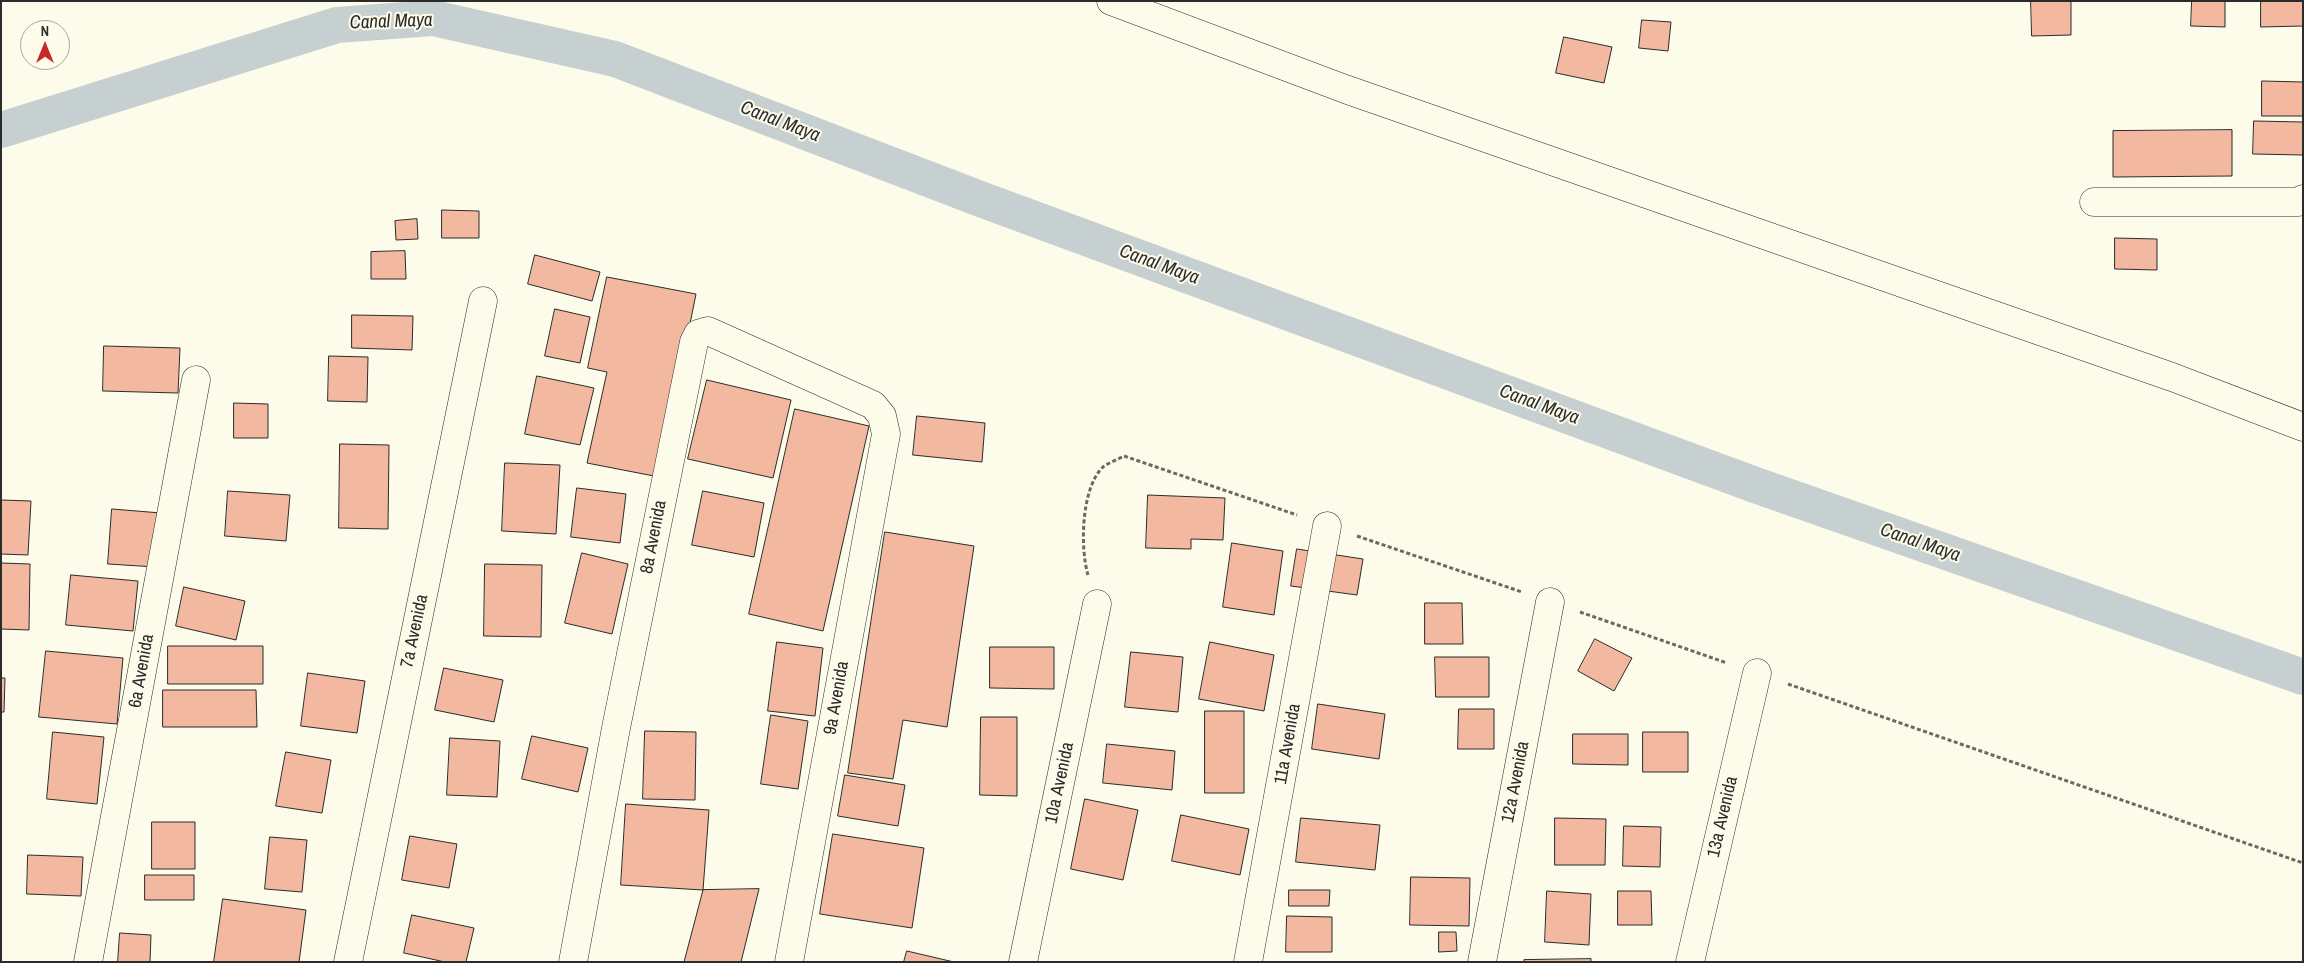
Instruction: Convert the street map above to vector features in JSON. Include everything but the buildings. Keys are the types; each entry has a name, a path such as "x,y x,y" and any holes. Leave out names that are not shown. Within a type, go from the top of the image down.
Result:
{"street":[{"path":"1111,1 1345,89 2172,377 2303,427"},
{"path":"2094,202 2298,202 2303,199"},
{"name":"7a Avenida","path":"348,962 483,301"},
{"name":"8a Avenida","path":"574,962 620,709 692,352 698,334 708,331 873,405 882,416 886,434"},
{"name":"6a Avenida","path":"88,962 196,380"},
{"name":"9a Avenida","path":"789,962 886,434"},
{"name":"11a Avenida","path":"1248,962 1327,526"},
{"name":"12a Avenida","path":"1482,962 1550,602"},
{"name":"10a Avenida","path":"1023,962 1097,604"},
{"name":"13a Avenida","path":"1690,962 1757,673"}],"path":[{"path":"1097,604 1087,572 1084,538 1086,497 1103,468 1124,456 2303,863"}],"waterway":[{"name":"Canal Maya","path":"1,130 337,25 433,18 615,59 983,200 1758,486 2303,677"}]}
